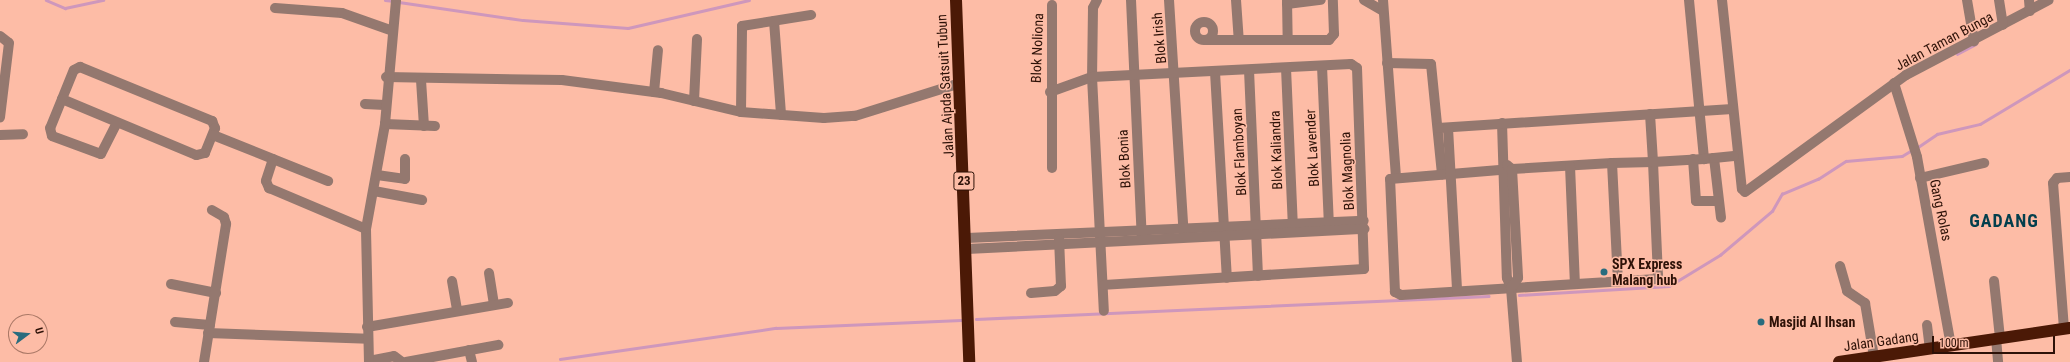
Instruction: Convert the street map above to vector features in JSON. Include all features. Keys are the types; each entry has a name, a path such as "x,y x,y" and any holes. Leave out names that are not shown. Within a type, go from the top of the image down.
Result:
{"highway":[{"name":"Jalan Aipda Satsuit Tubun","path":"956,0 967,244 969,362"},
{"name":"Jalan Gadang","path":"1839,362 1869,359 2067,328"}],"street":[{"path":"396,0 386,77 385,124 367,224 367,328 369,361 394,356 402,362"},
{"path":"1097,0 1093,8 1092,77 1102,239 1104,310"},
{"name":"Blok Bonia","path":"1131,0 1133,75 1142,236"},
{"name":"Blok Irish","path":"1170,0 1176,73 1184,234"},
{"path":"1236,0 1239,39"},
{"path":"1288,39 1287,2 1321,0"},
{"path":"1225,40 1203,22 1196,27 1196,35 1206,40 1225,40 1239,39 1333,38 1332,0"},
{"path":"1364,0 1383,11"},
{"path":"1382,0 1396,178"},
{"path":"1689,0 1704,159"},
{"name":"Jalan Taman Bunga","path":"1722,0 1742,189 1746,192 1894,83 2049,0"},
{"path":"1967,0 1974,41"},
{"path":"2000,0 2003,25"},
{"path":"2029,0 2030,11"},
{"name":"Blok Noliona","path":"1052,5 1050,92 1052,168"},
{"path":"275,8 342,13 393,30"},
{"path":"741,112 740,30 751,23 811,16"},
{"path":"774,21 781,115"},
{"path":"1206,40 1212,28"},
{"path":"0,36 9,43 0,117"},
{"path":"694,101 697,39"},
{"path":"654,92 658,50"},
{"path":"1387,63 1431,64 1452,174 1457,291"},
{"name":"Blok Magnolia","path":"1258,276 1361,270 1365,266 1357,68 1351,64 1322,66"},
{"path":"1050,92 1092,77 1322,66"},
{"name":"Blok Lavender","path":"1322,66 1329,226"},
{"path":"62,98 117,123 200,156 205,153 213,135 212,121 80,67 74,70 62,98 50,128 52,136 101,154 117,123"},
{"name":"Blok Kaliandra","path":"1286,68 1293,228"},
{"name":"Blok Flamboyan","path":"1249,70 1258,276"},
{"path":"1215,72 1222,232 1227,278"},
{"path":"386,77 421,80 534,78 654,92 741,112 781,115 855,116 960,83"},
{"path":"421,80 424,126"},
{"name":"Gang Rolas","path":"1894,83 1915,148 1951,346"},
{"path":"365,104 385,105"},
{"path":"1443,128 1728,109"},
{"path":"1650,114 1653,162 1658,275 1653,282 1575,284 1401,295 1395,292 1390,182 1396,178 1506,168 1653,162 1734,156"},
{"path":"1502,123 1510,233 1518,278 1511,288 1516,361"},
{"path":"385,124 435,126"},
{"path":"1442,174 1443,128"},
{"path":"0,135 23,134"},
{"path":"213,135 328,181"},
{"path":"1714,158 1721,218"},
{"path":"272,159 266,181 269,188 345,218 367,224"},
{"path":"377,175 405,179 405,159"},
{"path":"1693,159 1696,201 1718,201"},
{"path":"1612,163 1618,282"},
{"path":"1920,178 1984,163"},
{"path":"1570,166 1575,284"},
{"path":"2067,328 2052,183 2057,178 2070,177"},
{"path":"374,191 422,200"},
{"path":"204,362 226,224 224,218 212,210"},
{"path":"967,244 1102,239 1364,225"},
{"path":"1031,293 1055,291 1061,286 1059,240"},
{"path":"1840,266 1847,291 1865,303 1869,359"},
{"path":"489,273 494,305"},
{"path":"1104,285 1258,276"},
{"path":"452,281 457,310"},
{"path":"1994,281 1998,362"},
{"path":"171,284 216,293"},
{"path":"367,328 457,310 508,303"},
{"path":"175,322 209,329 368,339"},
{"path":"1928,325 1930,349"},
{"path":"406,362 498,345"},
{"path":"469,350 472,362"}],"waterway":[{"path":"46,0 65,8 103,0"},
{"path":"385,0 394,1"},
{"path":"399,2 523,20 628,28 749,0"},
{"path":"1957,54 1976,44"},
{"path":"1918,147 1937,134 1980,124 2070,70"},
{"path":"1519,295 1669,286 1720,255 1772,211 1782,194 1818,179 1846,161 1902,156 1912,150"},
{"path":"976,319 1488,296"},
{"path":"560,359 776,328 961,320"}],"place":[{"name":"SPX Express Malang hub","path":"1604,272"},
{"name":"Masjid Al Ihsan","path":"1761,322"}],"district":[{"name":"GADANG","path":"2004,221"}]}
